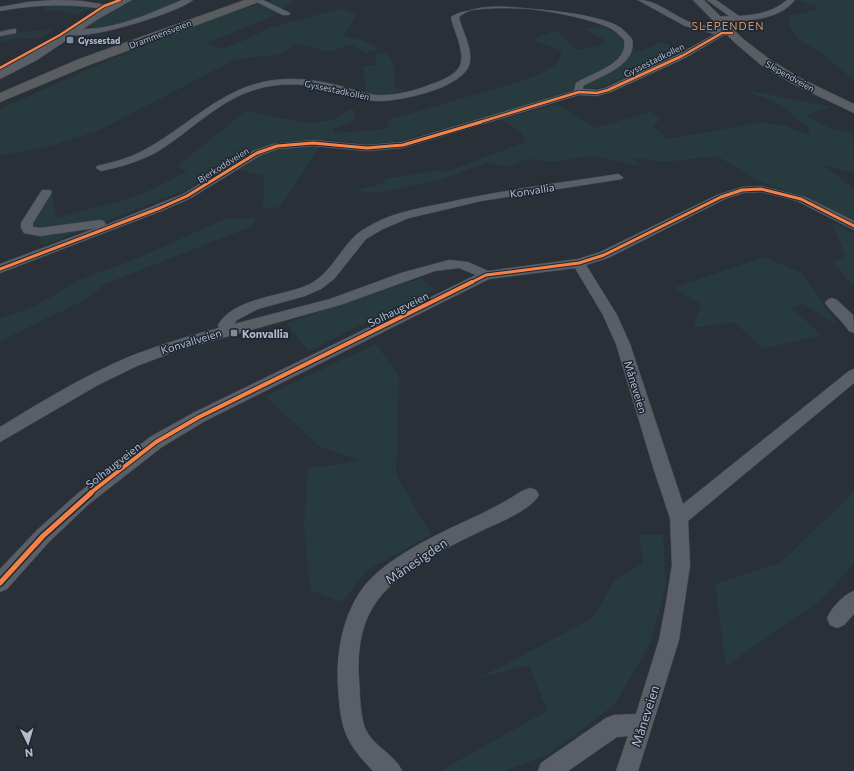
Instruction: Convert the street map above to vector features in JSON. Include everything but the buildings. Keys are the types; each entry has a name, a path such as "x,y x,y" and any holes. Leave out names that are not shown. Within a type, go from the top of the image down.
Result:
{"highway":[{"name":"Drammensveien","path":"0,90 91,53 232,0"},
{"name":"Drammensveien","path":"0,98 84,62 256,0"}],"main road":[{"path":"0,75 24,62 110,8 127,0"},
{"name":"Slependveien","path":"698,0 717,19 727,33 775,69 854,109"},
{"path":"0,70 50,46"}],"street":[{"path":"70,33 98,32 116,28 189,0"},
{"path":"256,0 286,13"},
{"path":"642,0 688,24 727,33"},
{"path":"711,0 737,18"},
{"path":"717,19 737,18 774,12 791,0"},
{"path":"0,9 26,4 68,1 91,3 110,8"},
{"name":"Gyssestadkollen","path":"101,168 117,165 141,155 156,147 221,101 245,90 266,84 301,82 321,85 364,96 382,98 416,92 441,83 461,73 465,65 466,53 455,18 459,13 476,6 512,5 569,14 598,21 614,27 622,33 628,39 629,50 626,55 614,65 579,85 579,92 597,93 626,83 727,33"},
{"path":"0,34 13,31"},
{"name":"Bjerkoddveien","path":"0,269 187,196 257,153 276,146 313,143 367,148 403,145 488,121 579,92"},
{"name":"Konvallia","path":"227,330 225,325 229,319 252,306 300,293 316,286 329,276 362,236 379,226 405,215 481,198 618,177"},
{"name":"Solhaugveien","path":"0,583 43,536 83,499 156,442 199,416 486,275 579,263 604,255 721,197 742,190 761,189 801,199 854,226"},
{"path":"46,192 27,223 26,226 28,230 40,232 107,223 112,223 113,226"},
{"name":"Måneveien","path":"579,263 610,315 623,344 661,467 679,518 681,565 669,640 644,725 627,771"},
{"name":"Konvallveien","path":"0,435 100,376 152,354 227,330 335,302 426,270 451,264 469,265 486,275"},
{"path":"832,302 848,318 854,328"},
{"path":"679,518 854,375"},
{"name":"Månesigden","path":"391,771 385,768 357,735 348,685 348,660 353,629 366,600 386,578 412,560 450,537 517,504 530,495"},
{"path":"837,618 854,600"},
{"path":"549,771 614,726 644,725"}],"green space":[{"path":"134,0 184,0 112,27 97,30 87,25"},
{"path":"274,0 296,0 271,17 207,43 220,49 246,40 268,28 343,8 356,15 344,36 365,41 379,49 366,53 349,44 332,52 296,44 278,55 236,59 98,131 51,146 0,156 0,109 169,35 204,22"},
{"path":"797,0 854,0 854,80 821,53 798,39 789,25 790,16 816,10 816,6"},
{"path":"61,2 94,7 76,15 59,10 44,12 43,3"},
{"path":"602,26 618,34 622,40 624,50 642,51 660,42 672,46 665,59 602,87 571,92 400,141 368,144 325,139 280,207 263,209 264,176 218,165 188,189 42,246 34,223 52,191 56,218 127,199 151,190 187,171 177,166 246,111 306,123 333,120 349,109 354,110 354,121 333,129 333,133 387,129 388,120 531,78 556,65 562,51 532,40 551,32 559,32 576,50 597,46 606,41 584,29"},
{"path":"55,29 40,38 13,39 0,42 0,36 13,33"},
{"path":"387,53 394,65 394,86 404,91 387,95 366,93 363,66 377,65 375,54"},
{"path":"751,91 831,107 806,115 829,128 853,133 854,173 824,165 854,189 854,222 813,201 761,182 717,156 666,162 634,158 638,166 593,156 553,162 528,159 506,167 487,163 439,180 378,193 354,191 385,183 384,179 437,170 446,172 525,142 522,133 502,119 556,104 596,128 651,111 661,118 653,126 667,139 762,122 786,126 810,136 808,128 781,106 767,99 749,93"},
{"path":"255,218 253,226 105,284 85,300 0,341 0,319 35,306 81,279 138,258 225,219"},
{"path":"832,222 854,234 854,282 851,284 833,262 845,256"},
{"path":"764,257 802,273 838,325 803,304 792,308 821,335 763,349 734,322 693,328 701,304 673,288"},
{"path":"421,278 434,290 308,351 286,323"},
{"path":"376,344 399,376 396,474 431,535 366,571 342,602 310,590 304,523 308,468 361,461 319,446 265,396"},
{"path":"854,492 854,564 822,599 726,666 715,584 780,563"},
{"path":"639,535 663,535 666,586 650,644 614,705 548,755 504,771 440,771 547,711 529,665 479,678 593,618 615,580 643,563"}],"cycle path":[{"path":"0,68 60,35 104,6 120,0"},
{"path":"0,269 160,208 187,196 257,153 277,146 313,143 367,148 403,145 579,92 597,93 608,90 682,56 722,33 732,33"},
{"path":"0,583 43,536 83,499 156,442 199,417 486,275 579,263 604,255 721,197 742,190 761,189 801,199 854,226"}],"place":[{"name":"Gyssestad","path":"70,40"},
{"name":"Konvallia","path":"234,333"}],"district":[{"name":"SLEPENDEN","path":"728,25"}]}
